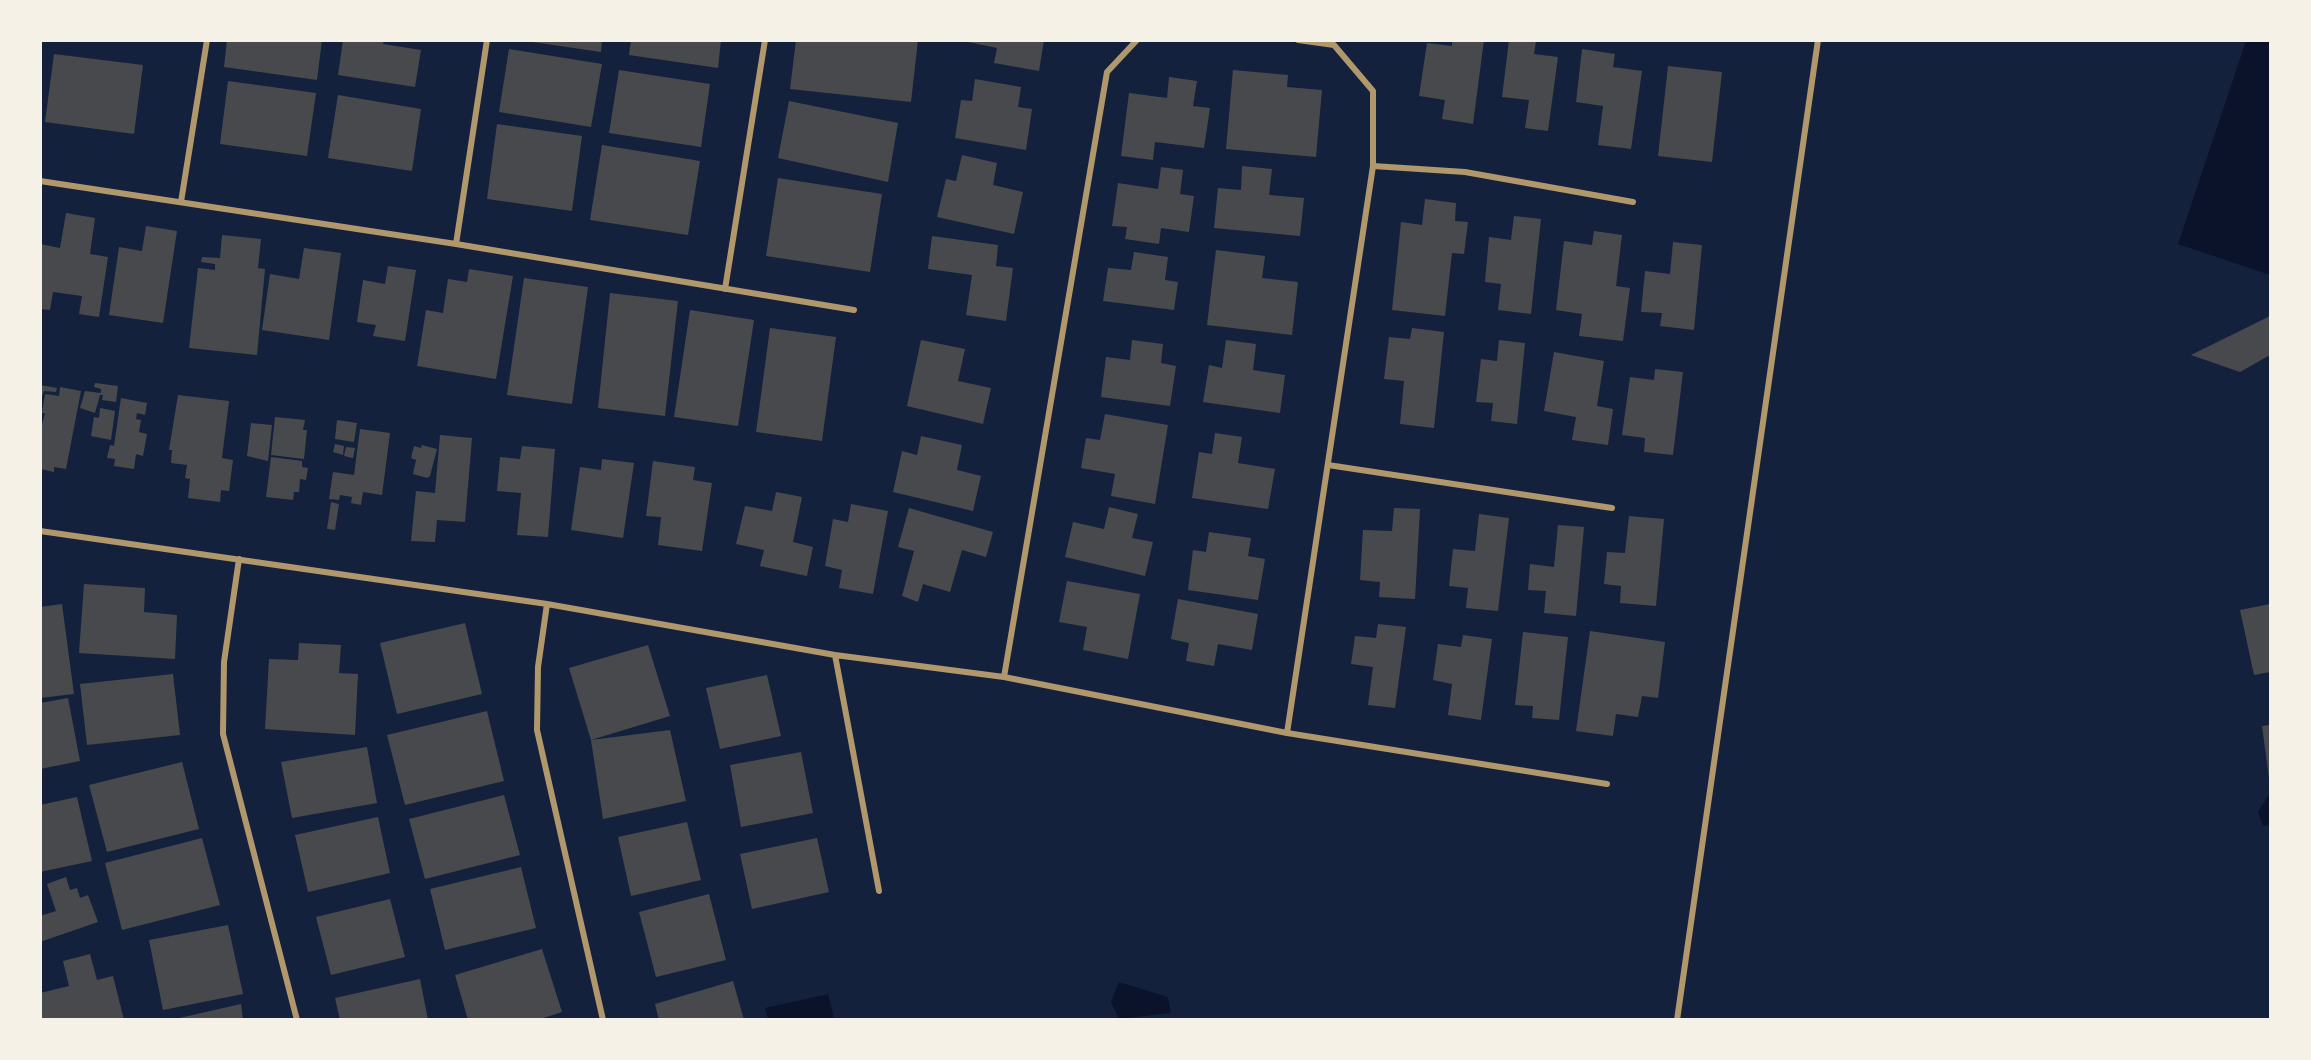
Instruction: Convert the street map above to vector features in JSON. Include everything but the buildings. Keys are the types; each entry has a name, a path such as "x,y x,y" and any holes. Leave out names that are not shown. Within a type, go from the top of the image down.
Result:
{"street":[{"path":"181,202 207,40"},
{"path":"456,244 487,40"},
{"path":"725,289 765,40"},
{"path":"1004,678 1107,72 1137,40"},
{"path":"1287,733 1373,166 1373,91 1334,45 1298,40"},
{"path":"1677,1020 1818,40"},
{"path":"1373,166 1465,172 1633,202"},
{"path":"40,181 456,244 854,310"},
{"path":"1328,465 1612,508"},
{"path":"40,531 547,604 835,655 1004,678 1287,733 1607,784"},
{"path":"239,559 224,662 223,734 297,1020"},
{"path":"547,604 538,667 537,730 603,1020"},
{"path":"835,655 879,891"}],"water":[{"path":"2246,41 2270,41 2270,275 2178,244"},
{"path":"2270,796 2270,825 2263,826 2258,812"},
{"path":"1119,982 1168,997 1171,1013 1119,1019 1111,1002"},
{"path":"828,994 834,1019 768,1019 765,1008"}]}
